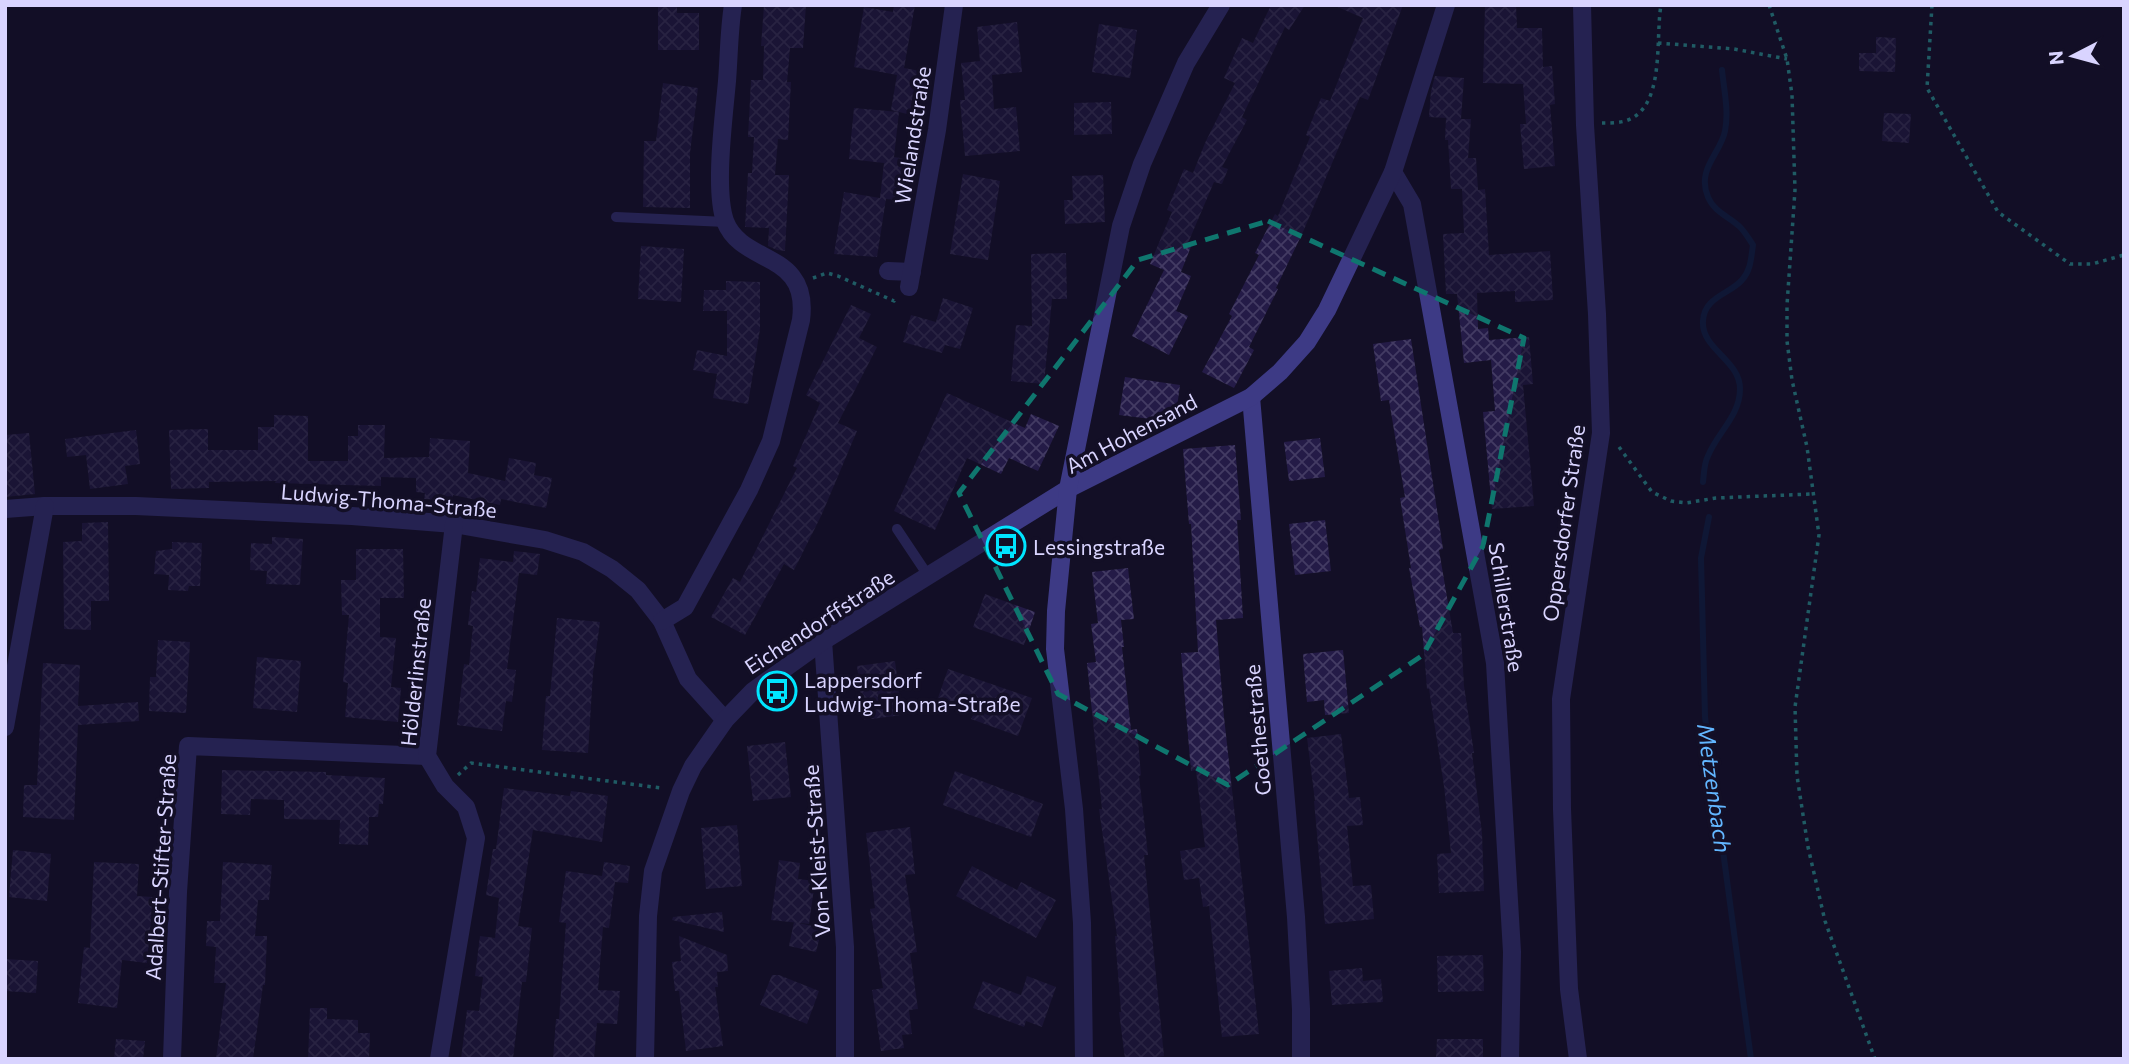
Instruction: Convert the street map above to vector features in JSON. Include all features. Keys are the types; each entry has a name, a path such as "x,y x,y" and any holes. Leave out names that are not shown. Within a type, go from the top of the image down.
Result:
{"street":[{"path":"662,621 685,607 750,490 771,441 804,302 798,283 785,269 738,239 726,222 721,200 722,150 733,5"},
{"name":"Wielandstraße","path":"911,279 937,130 954,5"},
{"name":"Am Hohensand","path":"1084,1059 1082,923 1074,809 1055,649 1068,489 1251,397 1280,372 1314,331 1327,310 1393,172 1446,5"},
{"name":"Oppersdorfer Straße","path":"1577,1052 1569,989 1561,699 1601,433 1597,314 1585,124 1582,5"},
{"path":"1068,489 1121,226 1142,163 1186,63 1216,6"},
{"name":"Schillerstraße","path":"1393,172 1412,204 1495,663 1512,952 1510,1059"},
{"path":"888,271 911,279"},
{"name":"Goethestraße","path":"1251,397 1296,917 1301,1059"},
{"name":"Eichendorffstraße","path":"645,1059 648,916 653,871 681,791 694,766 725,720 753,691 823,641 1068,489"},
{"path":"5,727 45,506"},
{"name":"Ludwig-Thoma-Straße","path":"5,509 136,506 352,516 454,524 545,540 583,552 612,569 638,590 662,621 688,678 725,720"},
{"name":"Hölderlinstraße","path":"439,1059 476,838 466,807 445,786 427,756 454,524"},
{"name":"Von-Kleist-Straße","path":"823,641 845,947 845,1059"},
{"name":"Adalbert-Stifter-Straße","path":"172,1059 178,892 188,746 427,756"}],"lane":[{"path":"616,217 726,222"},
{"path":"897,529 929,577"}],"path":[{"path":"1585,124 1625,122 1643,111 1654,88 1661,5"},
{"path":"1769,5 1787,60 1794,139 1795,190 1787,341 1792,380 1807,447 1819,535 1795,707 1797,776 1808,848 1825,921 1875,1059"},
{"path":"1932,5 1927,88 1997,212 2070,264 2092,264 2124,255"},
{"path":"1658,43 1734,49 1787,60"},
{"path":"827,273 838,275 894,301 911,279"},
{"path":"1601,433 1623,449 1652,492 1671,501 1686,503 1717,498 1812,495"},
{"path":"445,786 471,763 681,791"}],"highlighted area":[{"path":"1268,221 1524,338 1483,546 1423,655 1228,785 1058,694 959,493 1138,260"}],"building":[{"path":"658,5 677,5 677,13 699,13 699,50 658,50"},
{"path":"764,5 806,5 803,48 790,48 787,82 791,82 788,140 778,139 775,175 789,175 785,251 768,246 769,228 745,227 748,173 752,173 754,137 748,137 751,80 763,80 764,46 761,46"},
{"path":"894,5 915,5 904,68 920,71 911,115 891,110 897,75 854,67 864,7 893,12"},
{"path":"1271,5 1305,5 1289,30 1285,27 1242,117 1247,120 1222,167 1228,169 1222,184 1214,182 1188,243 1192,244 1181,272 1191,276 1176,311 1188,316 1169,355 1132,336 1164,270 1150,264 1172,212 1167,210 1184,169 1193,173 1235,83 1224,78 1242,38 1253,43"},
{"path":"1333,5 1403,5 1368,100 1360,97 1303,232 1276,288 1278,289 1249,347 1254,350 1234,388 1202,372 1232,316 1229,314 1259,255 1255,253 1275,214 1278,216 1310,137 1306,135 1321,98 1330,101 1363,18"},
{"path":"1485,5 1516,5 1517,28 1542,28 1543,67 1552,66 1555,104 1550,105 1555,166 1524,169 1520,124 1526,124 1523,84 1483,83"},
{"path":"1017,22 1022,72 992,75 994,109 1016,107 1020,151 965,156 960,100 965,100 961,63 980,61 977,27"},
{"path":"1099,24 1137,30 1130,78 1092,72"},
{"path":"1876,37 1896,38 1895,72 1859,71 1859,53 1876,53"},
{"path":"1435,76 1464,78 1461,119 1471,119 1468,158 1476,158 1478,190 1485,189 1489,255 1550,251 1553,300 1515,302 1515,291 1477,293 1478,329 1488,328 1489,340 1529,337 1533,384 1523,385 1534,506 1492,509 1483,412 1495,411 1491,360 1464,363 1457,294 1446,294 1443,234 1464,233 1462,189 1451,189 1448,140 1445,140 1446,118 1429,117"},
{"path":"663,83 698,88 690,153 690,208 643,207 644,141 656,141"},
{"path":"1111,102 1112,134 1074,135 1074,103"},
{"path":"854,108 899,112 894,157 906,159 906,165 910,165 907,186 899,185 897,200 886,199 877,257 834,254 844,192 880,198 884,163 849,159"},
{"path":"1884,113 1911,114 1909,143 1882,141"},
{"path":"963,174 1000,181 988,260 950,254"},
{"path":"1103,175 1105,222 1065,224 1064,200 1073,200 1072,176"},
{"path":"641,246 684,249 681,302 638,299"},
{"path":"1066,253 1067,299 1052,299 1044,384 1011,381 1016,325 1032,326 1031,254"},
{"path":"726,281 760,282 760,329 748,404 713,398 717,374 693,370 697,350 727,356 727,311 703,311 704,290 726,290"},
{"path":"943,298 973,308 960,349 945,345 942,353 903,342 911,315 936,322"},
{"path":"851,305 871,314 859,338 877,347 838,423 857,431 822,514 794,570 784,564 745,635 711,617 733,578 740,582 797,468 793,466 820,403 806,395"},
{"path":"1411,339 1443,549 1439,550 1453,633 1461,633 1464,686 1482,833 1484,891 1439,893 1437,854 1451,853 1444,786 1427,689 1422,627 1409,568 1400,498 1405,497 1389,400 1381,401 1373,344"},
{"path":"1125,377 1180,385 1175,422 1119,415"},
{"path":"947,393 1025,428 1031,414 1059,426 1038,471 1009,458 1001,474 967,458 935,530 894,511"},
{"path":"274,415 308,416 308,461 348,461 348,436 358,436 358,425 385,425 384,458 429,457 430,438 470,441 468,473 505,481 509,458 536,463 534,475 552,478 546,508 501,499 500,505 453,495 453,500 424,499 425,493 416,492 416,478 381,477 381,486 275,483 276,481 209,482 209,488 171,489 169,430 208,429 208,450 258,450 258,427 274,427"},
{"path":"136,430 140,464 125,466 128,484 90,489 86,455 67,457 65,439"},
{"path":"29,433 35,494 5,497 5,435"},
{"path":"1320,438 1325,477 1289,481 1284,442"},
{"path":"1235,445 1241,520 1237,520 1243,618 1216,620 1259,1034 1222,1037 1209,906 1203,907 1199,878 1184,880 1180,851 1205,847 1196,770 1191,771 1181,653 1198,652 1191,524 1183,449"},
{"path":"1325,520 1331,571 1295,575 1289,524"},
{"path":"108,522 109,601 91,601 91,630 64,629 63,542 82,541 82,523"},
{"path":"272,537 303,539 300,585 266,584 267,571 250,570 251,543 272,544"},
{"path":"172,542 202,543 200,586 189,586 188,591 168,590 169,575 154,574 156,551 172,549"},
{"path":"356,549 403,549 404,598 380,598 380,637 396,638 391,687 401,688 398,722 345,717 348,683 343,682 349,615 342,615 341,580 356,580"},
{"path":"514,551 540,554 537,575 519,573 507,669 516,670 512,702 506,701 502,731 457,725 464,664 469,665 473,626 468,625 480,558 513,562"},
{"path":"1128,568 1134,619 1121,620 1122,647 1131,730 1137,729 1148,855 1144,855 1164,1056 1143,1059 1125,1059 1119,1012 1117,936 1099,809 1102,809 1087,663 1096,662 1091,624 1098,623 1092,572"},
{"path":"985,594 1035,612 1024,645 973,627"},
{"path":"557,618 600,622 593,673 588,753 542,750 546,696 550,696"},
{"path":"158,640 190,642 186,713 149,711 150,677 156,677"},
{"path":"1343,650 1349,713 1325,715 1324,700 1307,702 1303,654"},
{"path":"257,657 301,661 297,712 253,708"},
{"path":"895,661 902,715 864,720 857,666"},
{"path":"43,663 80,665 78,706 138,702 139,721 78,725 74,820 23,817 24,785 37,785"},
{"path":"948,669 1032,698 1018,736 971,719 975,711 938,698"},
{"path":"1341,734 1349,798 1360,797 1363,825 1347,826 1353,886 1371,885 1374,919 1325,924 1307,738"},
{"path":"785,742 791,797 753,801 747,746"},
{"path":"222,770 326,772 326,775 385,778 383,804 379,804 378,817 369,817 368,845 339,844 340,820 284,819 284,800 251,799 250,815 221,814"},
{"path":"955,771 1043,804 1031,837 943,805"},
{"path":"504,788 570,796 571,791 608,796 602,842 533,830 518,926 532,928 526,982 522,982 513,1059 461,1059 467,1010 479,1011 483,977 475,976 480,936 495,938 499,898 486,895 493,849 496,849"},
{"path":"737,825 742,886 706,889 701,828"},
{"path":"910,827 915,874 905,875 917,952 910,953 918,1009 909,1010 912,1034 902,1035 904,1048 881,1051 872,990 883,988 870,909 875,908 866,833"},
{"path":"13,850 51,854 47,901 9,897"},
{"path":"779,860 800,863 798,879 815,881 809,924 771,920"},
{"path":"94,862 139,864 137,896 153,897 147,963 122,960 117,1008 78,1003 84,947 90,948"},
{"path":"223,862 272,865 269,900 258,900 255,936 267,936 265,985 253,1059 216,1059 226,983 214,983 216,947 206,946 207,921 220,921"},
{"path":"604,862 630,866 628,883 615,882 609,928 603,927 598,990 620,991 617,1024 597,1023 594,1059 553,1059 556,1019 559,1019 566,923 559,922 566,871 602,876"},
{"path":"972,866 1017,890 1021,882 1056,900 1036,938 956,896"},
{"path":"722,912 724,932 672,920 673,917"},
{"path":"794,922 822,928 816,952 789,946"},
{"path":"679,936 727,955 728,971 717,972 718,987 715,987 723,1046 686,1051 679,991 675,991 672,962 681,961"},
{"path":"1483,955 1484,991 1438,992 1437,956"},
{"path":"5,959 38,961 36,993 5,991"},
{"path":"1362,968 1363,981 1381,979 1383,1002 1332,1005 1329,971"},
{"path":"772,975 779,975 819,991 807,1024 760,1005"},
{"path":"1027,976 1056,987 1042,1027 1026,1021 1024,1027 973,1008 983,981 1021,995"},
{"path":"310,1008 327,1008 327,1019 358,1020 358,1033 370,1033 369,1059 308,1059"},
{"path":"116,1039 145,1041 143,1059 114,1059"},
{"path":"1437,1039 1483,1039 1483,1059 1436,1059"}],"waterway":[{"name":"Metzenbach","path":"1703,482 1707,459 1736,408 1740,389 1734,370 1704,331 1704,313 1713,301 1737,285 1745,276 1753,245 1740,227 1714,207 1705,187 1707,170 1725,131 1726,100 1722,70"},
{"name":"Metzenbach","path":"1709,517 1701,558 1705,717 1751,1059"}],"place":[{"name":"Lessingstraße","path":"1006,546"},
{"name":"Lappersdorf Ludwig-Thoma-Straße","path":"777,691"}]}
